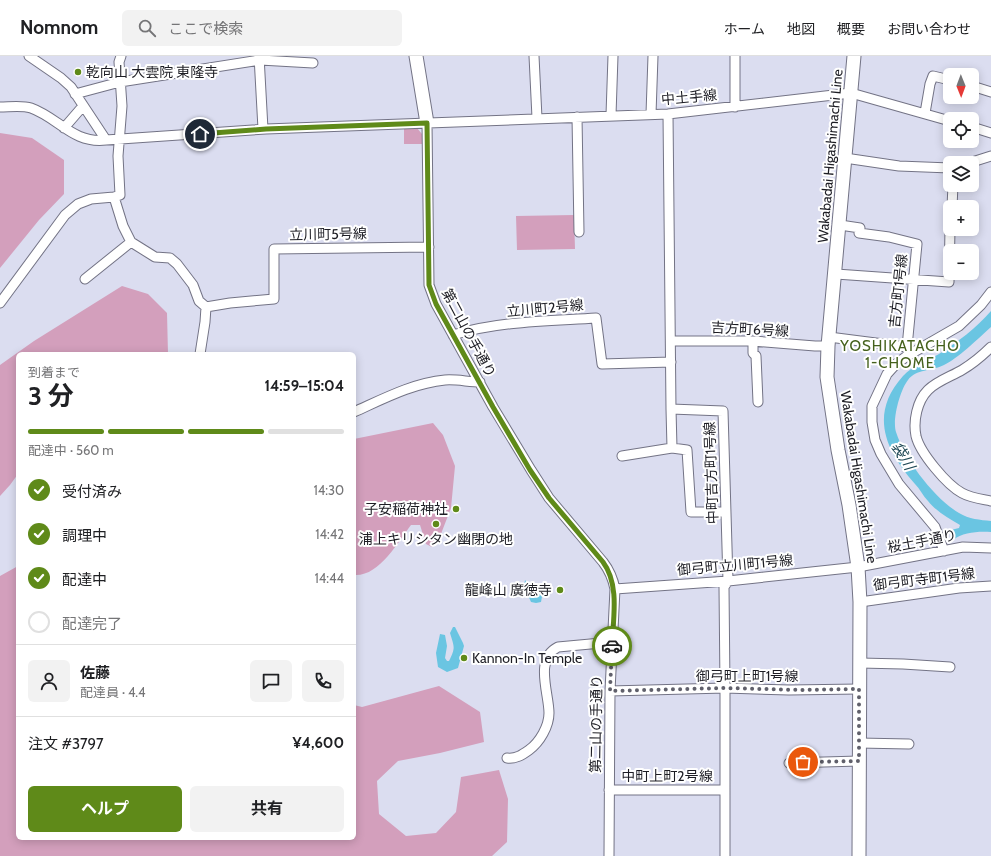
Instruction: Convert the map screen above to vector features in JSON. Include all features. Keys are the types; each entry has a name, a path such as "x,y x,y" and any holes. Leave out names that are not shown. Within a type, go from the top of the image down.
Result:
{"main road":[{"path":"416,56 427,123"},
{"name":"Wakabadai Higashimachi Line","path":"854,56 827,377 858,567 860,602 859,856"}],"street":[{"path":"29,56 61,78 70,87 106,140"},
{"path":"0,303 65,215 78,204 91,199 114,197 120,194 118,156 122,106 119,62 121,56"},
{"path":"534,56 536,118"},
{"path":"611,115 613,56"},
{"path":"651,114 653,56"},
{"path":"735,56 735,107"},
{"path":"75,94 120,82 260,58 313,63"},
{"path":"260,58 263,130"},
{"path":"925,113 930,84 933,76 943,78"},
{"path":"979,88 991,92"},
{"name":"中土手線","path":"427,123 668,114 851,93 943,119"},
{"path":"64,128 83,106"},
{"path":"0,107 31,108 51,119 74,135 88,139 106,140 263,130 427,123"},
{"path":"668,114 672,448"},
{"path":"577,117 579,232"},
{"name":"第二山の手通り","path":"427,123 429,285 436,304 497,413 549,498 607,567 611,574 614,589 610,691 609,856"},
{"path":"979,129 991,133"},
{"path":"979,160 991,156"},
{"path":"845,158 899,166 943,168"},
{"path":"114,197 123,226 131,242 155,257 170,258 177,264 193,285 199,301 206,307 200,352"},
{"name":"吉方町1号線","path":"829,342 907,351 914,279 917,244 889,237 860,233 860,228 840,224"},
{"path":"836,274 950,282 950,236"},
{"path":"85,278 131,242"},
{"name":"立川町5号線","path":"206,307 274,298 274,249 429,247"},
{"path":"944,551 935,527 888,467 875,440 872,422 872,406 886,374 907,351 959,326 991,292"},
{"name":"立川町2号線","path":"453,335 466,330 526,322 596,318 602,364 671,362"},
{"name":"吉方町6号線","path":"671,341 753,341 815,346 829,342"},
{"path":"753,341 753,353 756,356 758,402"},
{"path":"991,347 964,369 928,390 921,400 915,422 916,437 923,450 947,481 960,492 975,499 991,501"},
{"path":"356,411 418,385 446,380 480,382"},
{"name":"中町吉方町1号線","path":"671,409 723,411 728,581 724,587 724,856"},
{"path":"622,456 672,448 687,450 691,512 726,512"},
{"name":"桜土手通り","path":"858,567 963,547 991,548"},
{"name":"御弓町立川町1号線","path":"614,589 728,581 858,567"},
{"name":"御弓町寺町1号線","path":"860,602 959,588 991,586"},
{"path":"507,758 517,758 524,754 533,747 541,737 549,714 544,676 545,665 552,650 564,647 612,642"},
{"path":"860,663 950,667"},
{"name":"御弓町上町1号線","path":"610,691 725,688 795,690 859,689"},
{"path":"859,743 909,744"},
{"path":"789,763 859,761"},
{"name":"中町上町2号線","path":"610,790 725,790"}],"shaded area":[{"path":"404,128 417,128 422,134 422,144 404,144"},
{"path":"0,133 32,138 64,160 64,194 39,220 0,268"},
{"path":"574,215 575,249 517,250 516,216"},
{"path":"122,286 148,294 167,313 168,352 18,352"},
{"path":"16,354 16,477 0,496 0,365"},
{"path":"433,423 443,435 455,466 451,508 439,539 432,547 426,544 420,525 411,525 394,549 380,565 363,574 356,575 356,439"},
{"path":"16,567 16,840 356,840 356,706 362,707 439,686 480,712 484,742 440,753 398,761 377,781 379,814 406,836 436,833 456,812 461,777 499,770 508,799 507,842 492,856 0,856 0,576"}],"water":[{"name":"袋川","path":"991,311 991,327 961,353 944,365 911,376 902,391 896,413 895,427 900,443 913,466 930,488 949,506 959,513 979,520 991,521 991,532 961,535 953,540 951,530 959,528 960,525 931,505 904,471 889,445 885,432 884,418 886,404 893,390 907,372 960,340"},
{"path":"525,580 532,588 543,591 541,602 531,602 524,586"},
{"path":"453,627 455,627 464,646 458,668 447,672 438,667 436,653 440,634 445,635 447,646 445,658 449,661 453,653 453,644 450,633"}],"way so far":[{"path":"612,646 610,691 725,688 800,690 859,689 859,761 803,762"}],"place":[{"name":"乾向山 大雲院 東隆寺","path":"78,72"},
{"name":"子安稲荷神社","path":"456,509"},
{"name":"浦上キリシタン幽閉の地","path":"436,524"},
{"name":"龍峰山 廣徳寺","path":"560,590"},
{"name":"Kannon-In Temple","path":"464,658"}],"district":[{"name":"YOSHIKATACHO 1-CHOME","path":"900,354"}],"route":[{"path":"200,134 266,129 427,123 429,285 436,304 530,470 549,498 603,562 611,574 614,589 612,646"}]}
